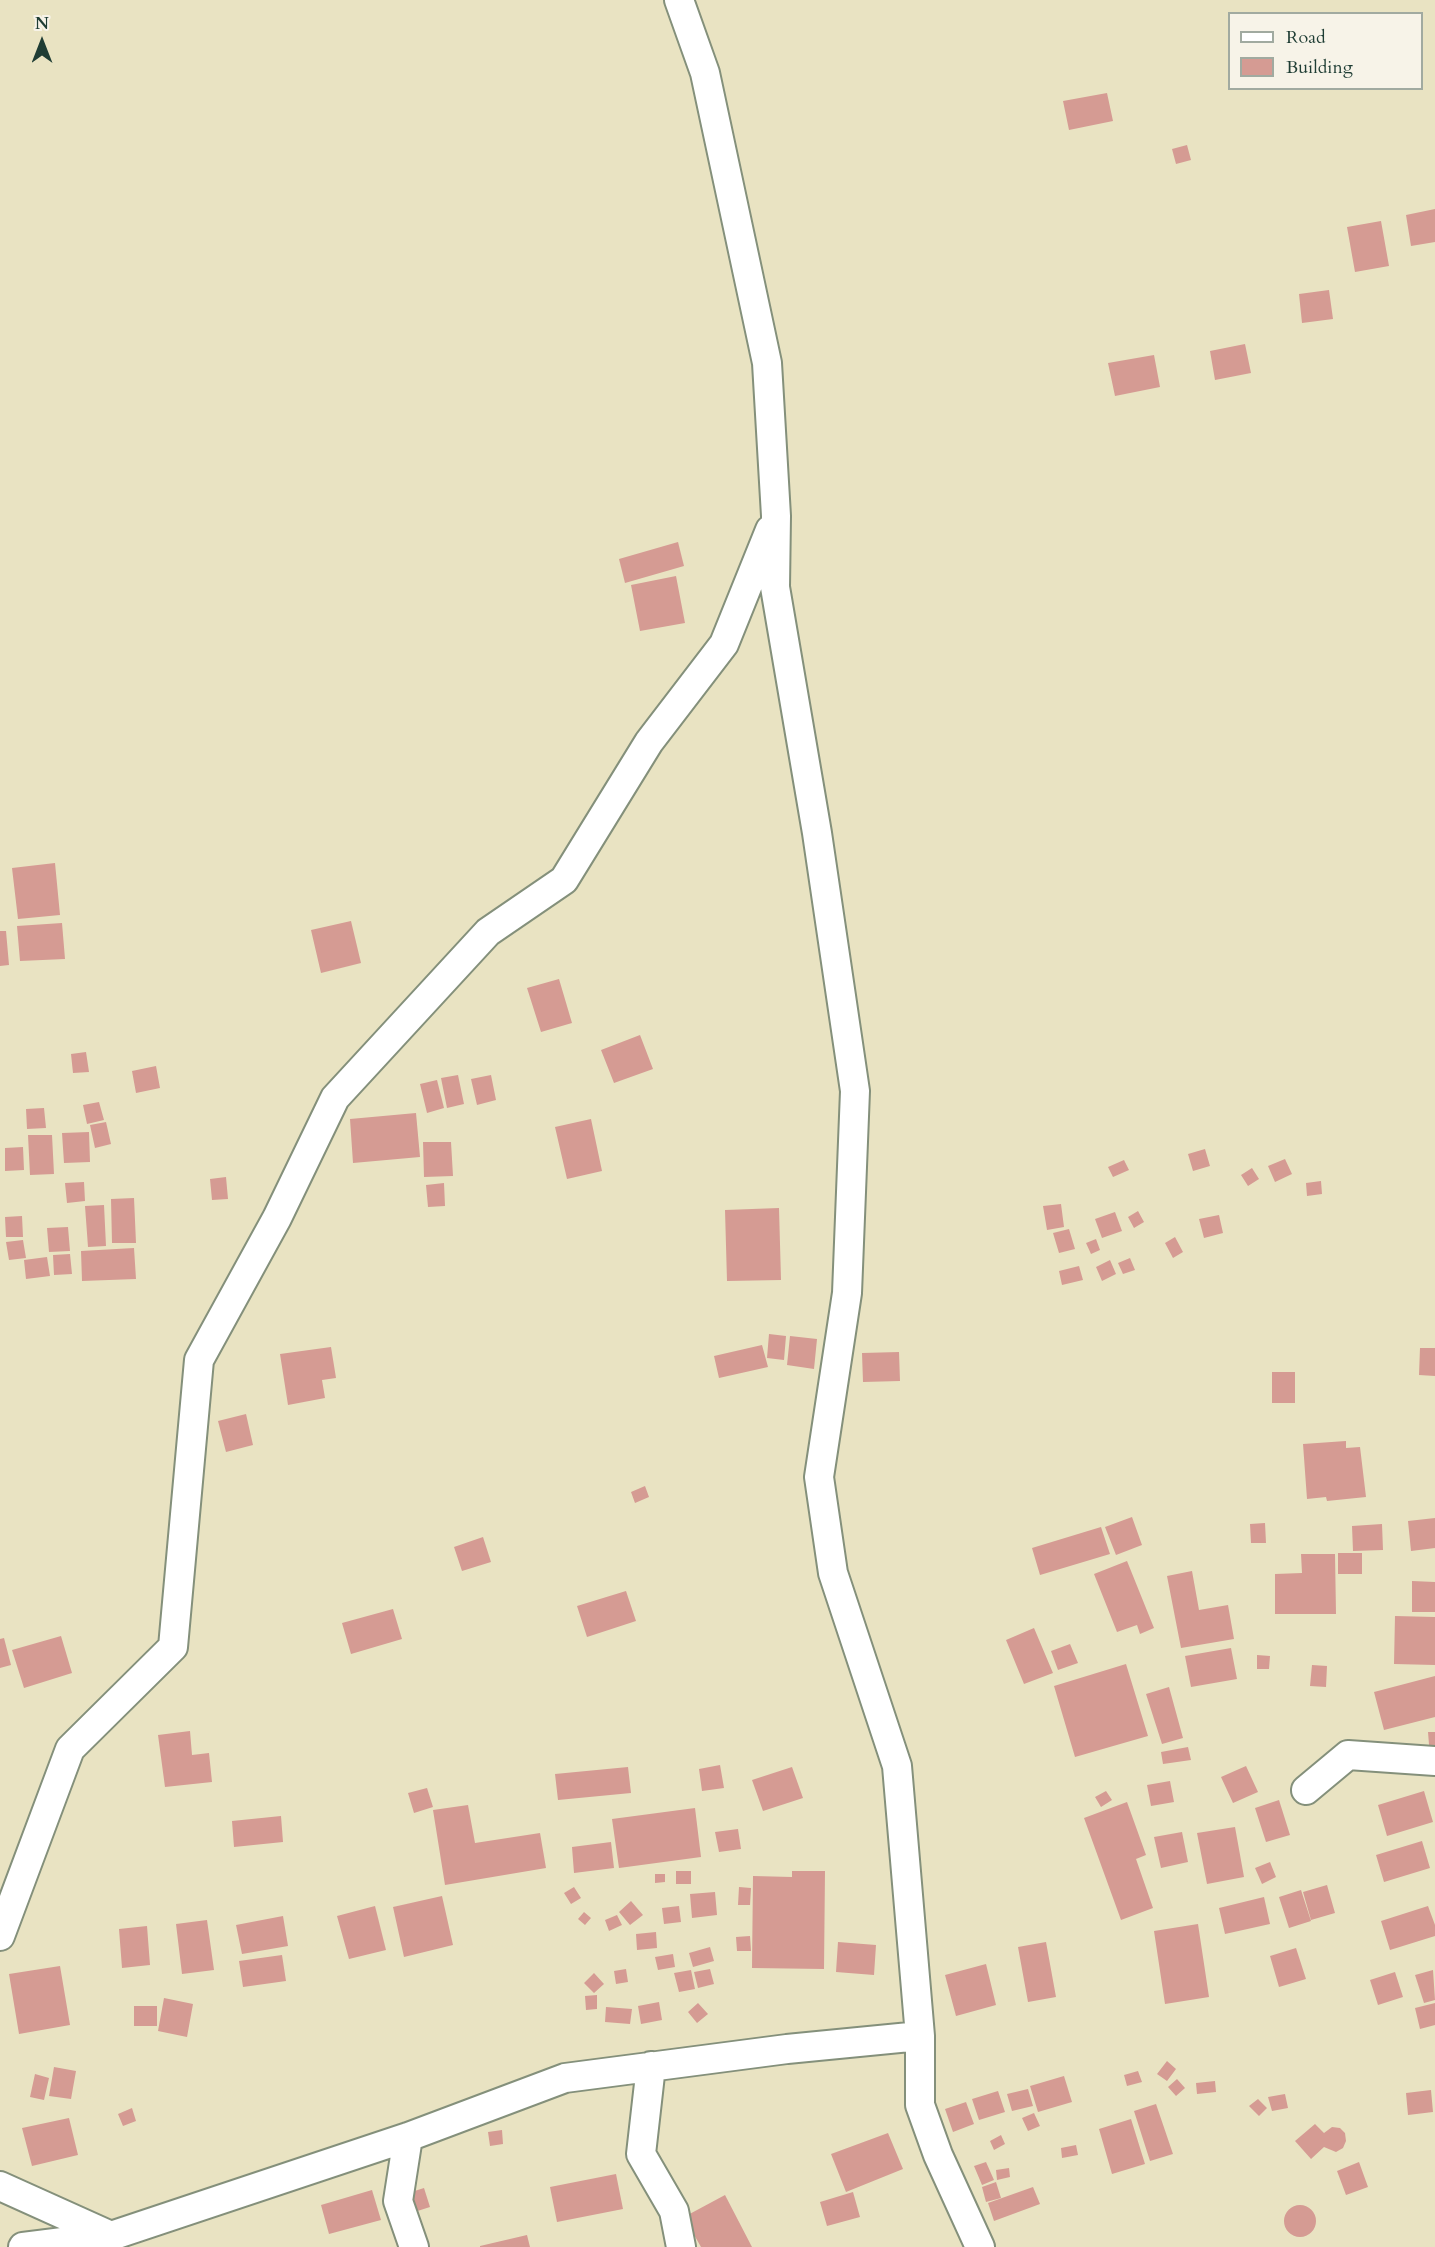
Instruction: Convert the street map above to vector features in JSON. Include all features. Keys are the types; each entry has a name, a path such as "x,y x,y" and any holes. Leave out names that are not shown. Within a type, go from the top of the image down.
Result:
{"street":[{"path":"679,0 705,73 767,363 776,516 775,587 817,833 855,1090 847,1293 819,1477 833,1573 897,1766 920,2036 920,2105 938,2156 980,2247"},
{"path":"0,1936 70,1749 173,1647 199,1360 277,1218 335,1098 488,932 564,880 649,742 724,645 776,516"},
{"path":"1306,1790 1348,1755 1435,1761"},
{"path":"23,2247 111,2235 408,2137 565,2078 651,2066 920,2036"},
{"path":"651,2066 641,2154 674,2211 681,2247"},
{"path":"408,2137 398,2201 414,2247"},
{"path":"0,2186 111,2235"}],"building":[{"path":"1107,93 1113,121 1069,130 1063,101"},
{"path":"1187,145 1191,160 1176,164 1172,149"},
{"path":"1435,209 1435,242 1411,246 1406,215"},
{"path":"1381,221 1389,266 1355,272 1347,227"},
{"path":"1329,290 1333,319 1302,323 1299,294"},
{"path":"1245,344 1251,373 1215,380 1210,351"},
{"path":"1154,355 1160,387 1115,396 1108,363"},
{"path":"678,542 684,566 625,583 619,559"},
{"path":"676,576 685,623 640,631 631,585"},
{"path":"55,863 60,915 18,919 12,868"},
{"path":"351,921 361,963 321,973 311,930"},
{"path":"62,923 65,959 20,961 17,926"},
{"path":"0,931 6,931 9,965 0,966"},
{"path":"559,979 572,1023 541,1032 527,988"},
{"path":"640,1035 653,1069 614,1083 601,1050"},
{"path":"86,1052 89,1072 73,1073 71,1054"},
{"path":"156,1066 160,1088 136,1093 132,1071"},
{"path":"458,1075 464,1104 447,1108 441,1078"},
{"path":"491,1075 496,1100 477,1105 471,1079"},
{"path":"437,1080 444,1108 427,1113 420,1084"},
{"path":"99,1102 104,1120 87,1124 83,1105"},
{"path":"44,1108 46,1128 27,1129 26,1109"},
{"path":"416,1113 420,1157 353,1163 350,1119"},
{"path":"591,1119 602,1171 567,1179 555,1127"},
{"path":"106,1122 111,1144 95,1148 90,1125"},
{"path":"89,1132 90,1162 64,1163 62,1133"},
{"path":"28,1135 52,1135 54,1174 30,1175"},
{"path":"423,1142 451,1142 453,1176 424,1177"},
{"path":"23,1147 24,1170 5,1171 5,1148"},
{"path":"1205,1149 1210,1166 1193,1171 1188,1154"},
{"path":"1285,1159 1292,1174 1275,1182 1268,1166"},
{"path":"1124,1160 1129,1170 1113,1177 1108,1167"},
{"path":"1252,1168 1259,1179 1248,1186 1241,1175"},
{"path":"226,1177 228,1199 212,1200 210,1179"},
{"path":"1321,1181 1322,1194 1307,1196 1306,1183"},
{"path":"84,1182 85,1201 67,1203 65,1183"},
{"path":"444,1183 445,1206 428,1207 426,1185"},
{"path":"134,1198 136,1243 112,1243 111,1199"},
{"path":"1061,1204 1064,1227 1047,1230 1043,1206"},
{"path":"104,1205 106,1246 88,1247 85,1206"},
{"path":"779,1208 781,1280 727,1281 725,1210"},
{"path":"1138,1211 1144,1222 1134,1228 1128,1217"},
{"path":"1115,1212 1122,1231 1102,1238 1095,1219"},
{"path":"1219,1215 1223,1233 1204,1238 1199,1219"},
{"path":"22,1216 23,1237 6,1237 5,1217"},
{"path":"68,1227 70,1251 49,1252 47,1228"},
{"path":"1069,1229 1075,1249 1059,1253 1053,1233"},
{"path":"1175,1237 1183,1252 1173,1258 1165,1243"},
{"path":"1096,1239 1100,1250 1091,1254 1086,1243"},
{"path":"23,1240 26,1258 9,1260 6,1242"},
{"path":"134,1248 136,1279 82,1281 81,1251"},
{"path":"70,1254 72,1274 54,1275 53,1255"},
{"path":"47,1257 50,1276 26,1279 24,1260"},
{"path":"1130,1258 1135,1270 1123,1274 1118,1263"},
{"path":"1110,1260 1116,1274 1102,1281 1096,1267"},
{"path":"1079,1266 1083,1280 1062,1285 1059,1271"},
{"path":"769,1334 786,1336 784,1360 767,1358"},
{"path":"790,1336 817,1339 814,1369 787,1365"},
{"path":"762,1345 768,1367 719,1378 714,1356"},
{"path":"331,1347 336,1378 322,1380 325,1398 288,1405 280,1354"},
{"path":"1420,1348 1435,1348 1435,1376 1419,1375"},
{"path":"899,1352 900,1381 863,1382 862,1353"},
{"path":"1272,1372 1295,1372 1295,1403 1272,1403"},
{"path":"246,1414 253,1445 226,1452 218,1421"},
{"path":"1346,1441 1346,1448 1360,1447 1366,1497 1327,1501 1326,1497 1307,1499 1303,1444"},
{"path":"645,1486 649,1497 635,1503 631,1492"},
{"path":"1132,1517 1142,1545 1116,1555 1105,1527"},
{"path":"1435,1518 1435,1548 1411,1551 1408,1521"},
{"path":"1265,1523 1266,1543 1251,1543 1250,1524"},
{"path":"1382,1524 1383,1550 1353,1551 1352,1526"},
{"path":"1101,1527 1110,1554 1040,1575 1032,1548"},
{"path":"483,1537 491,1562 462,1571 454,1547"},
{"path":"1338,1553 1362,1553 1362,1574 1338,1574"},
{"path":"1301,1554 1335,1554 1336,1614 1275,1614 1275,1574 1302,1573"},
{"path":"1127,1561 1154,1628 1140,1634 1137,1625 1117,1632 1094,1574"},
{"path":"1192,1571 1199,1610 1228,1605 1234,1639 1181,1648 1167,1576"},
{"path":"1412,1581 1435,1582 1435,1612 1412,1612"},
{"path":"626,1591 636,1621 587,1637 577,1606"},
{"path":"393,1609 402,1639 351,1654 342,1623"},
{"path":"1395,1616 1435,1617 1435,1665 1394,1664"},
{"path":"1034,1628 1053,1673 1024,1684 1006,1640"},
{"path":"61,1636 72,1673 24,1688 12,1650"},
{"path":"4,1638 11,1665 0,1668 0,1639"},
{"path":"1070,1644 1078,1663 1058,1670 1051,1651"},
{"path":"1231,1648 1237,1679 1191,1687 1185,1656"},
{"path":"1257,1655 1270,1656 1269,1669 1257,1669"},
{"path":"1126,1664 1148,1736 1075,1757 1054,1686"},
{"path":"1312,1665 1327,1666 1326,1687 1310,1686"},
{"path":"1435,1676 1435,1717 1384,1730 1374,1692"},
{"path":"1169,1687 1183,1738 1162,1744 1146,1694"},
{"path":"190,1731 192,1755 209,1753 212,1782 165,1787 158,1735"},
{"path":"1428,1732 1435,1732 1435,1757 1430,1757"},
{"path":"1188,1747 1191,1760 1163,1764 1161,1752"},
{"path":"720,1765 724,1788 702,1791 699,1769"},
{"path":"1246,1766 1258,1792 1233,1803 1221,1777"},
{"path":"628,1767 631,1793 558,1800 555,1774"},
{"path":"792,1767 803,1798 763,1811 752,1780"},
{"path":"1170,1781 1174,1802 1151,1806 1147,1785"},
{"path":"427,1788 433,1807 414,1813 408,1793"},
{"path":"1106,1791 1112,1800 1101,1807 1095,1797"},
{"path":"1424,1791 1433,1822 1387,1836 1378,1805"},
{"path":"1279,1800 1290,1835 1266,1842 1255,1808"},
{"path":"1127,1802 1146,1855 1136,1859 1153,1908 1121,1920 1084,1818"},
{"path":"468,1805 475,1843 540,1833 546,1868 445,1885 433,1810"},
{"path":"695,1808 701,1857 619,1868 612,1819"},
{"path":"281,1816 283,1842 234,1847 232,1821"},
{"path":"1235,1827 1244,1877 1207,1884 1197,1833"},
{"path":"738,1829 741,1849 719,1852 715,1832"},
{"path":"1182,1832 1188,1862 1161,1868 1154,1837"},
{"path":"1422,1841 1430,1868 1384,1882 1376,1855"},
{"path":"611,1842 614,1868 574,1873 572,1847"},
{"path":"1270,1862 1276,1877 1262,1884 1255,1868"},
{"path":"676,1871 691,1871 691,1884 676,1884"},
{"path":"792,1871 825,1871 824,1969 752,1968 753,1876 792,1877"},
{"path":"655,1874 665,1874 665,1882 655,1883"},
{"path":"1327,1885 1335,1913 1311,1920 1303,1892"},
{"path":"574,1887 581,1898 571,1904 564,1893"},
{"path":"739,1887 751,1888 750,1905 738,1905"},
{"path":"1301,1890 1311,1921 1289,1928 1279,1897"},
{"path":"715,1892 717,1915 692,1918 690,1894"},
{"path":"442,1896 453,1945 404,1957 393,1907"},
{"path":"1264,1897 1270,1924 1225,1934 1219,1908"},
{"path":"631,1901 643,1915 630,1925 619,1912"},
{"path":"375,1906 386,1950 349,1959 337,1916"},
{"path":"679,1906 681,1922 664,1924 662,1908"},
{"path":"1428,1906 1435,1925 1435,1936 1390,1950 1381,1921"},
{"path":"584,1912 591,1918 585,1925 578,1919"},
{"path":"617,1915 622,1925 609,1931 605,1920"},
{"path":"283,1916 288,1946 242,1954 236,1925"},
{"path":"207,1920 214,1970 182,1974 176,1924"},
{"path":"1198,1924 1209,1997 1165,2004 1154,1931"},
{"path":"147,1926 150,1965 122,1968 119,1929"},
{"path":"656,1932 657,1948 637,1950 636,1934"},
{"path":"750,1936 751,1951 737,1951 736,1937"},
{"path":"838,1942 876,1945 874,1975 836,1972"},
{"path":"1046,1942 1056,1997 1028,2002 1018,1947"},
{"path":"710,1947 714,1961 693,1967 689,1953"},
{"path":"1296,1948 1306,1979 1279,1987 1270,1956"},
{"path":"673,1954 675,1967 658,1970 655,1957"},
{"path":"282,1955 286,1981 243,1987 239,1961"},
{"path":"986,1964 996,2005 956,2016 945,1975"},
{"path":"60,1966 70,2025 19,2034 9,1974"},
{"path":"626,1969 628,1982 616,1984 614,1971"},
{"path":"710,1969 714,1984 698,1988 694,1972"},
{"path":"691,1970 695,1989 679,1992 674,1973"},
{"path":"1433,1970 1435,2000 1424,2003 1415,1975"},
{"path":"1395,1972 1403,1997 1378,2005 1370,1980"},
{"path":"594,1973 604,1984 594,1993 584,1983"},
{"path":"597,1995 597,2009 586,2010 585,1996"},
{"path":"164,1998 193,2004 187,2037 158,2031"},
{"path":"659,2002 662,2020 641,2024 638,2006"},
{"path":"698,2003 708,2014 697,2023 688,2012"},
{"path":"1435,2003 1435,2025 1420,2029 1415,2008"},
{"path":"134,2006 157,2006 157,2026 134,2026"},
{"path":"606,2007 632,2009 630,2024 605,2022"},
{"path":"1167,2061 1176,2069 1167,2081 1157,2074"},
{"path":"54,2067 76,2071 71,2099 49,2096"},
{"path":"1138,2071 1142,2082 1127,2086 1124,2075"},
{"path":"35,2074 49,2078 44,2100 30,2097"},
{"path":"1064,2076 1072,2102 1038,2112 1030,2086"},
{"path":"1177,2079 1185,2088 1176,2096 1168,2087"},
{"path":"1215,2081 1216,2092 1197,2094 1196,2083"},
{"path":"1028,2089 1033,2106 1012,2111 1007,2094"},
{"path":"1431,2090 1433,2112 1408,2115 1406,2093"},
{"path":"998,2091 1005,2112 979,2120 972,2099"},
{"path":"1285,2094 1288,2108 1272,2111 1268,2097"},
{"path":"1258,2099 1267,2108 1259,2116 1249,2106"},
{"path":"966,2102 974,2124 953,2132 945,2109"},
{"path":"1156,2104 1173,2154 1150,2161 1134,2111"},
{"path":"132,2108 136,2121 123,2126 118,2114"},
{"path":"1034,2113 1040,2126 1028,2131 1022,2118"},
{"path":"69,2118 78,2155 32,2166 22,2128"},
{"path":"1131,2119 1145,2164 1112,2174 1099,2129"},
{"path":"1315,2124 1324,2133 1332,2127 1340,2128 1345,2133 1346,2141 1343,2148 1336,2152 1324,2147 1311,2159 1295,2141"},
{"path":"502,2130 503,2144 490,2146 488,2132"},
{"path":"888,2133 903,2169 846,2192 831,2154"},
{"path":"1001,2135 1005,2144 994,2150 990,2141"},
{"path":"1076,2145 1078,2155 1062,2158 1061,2148"},
{"path":"986,2162 994,2180 982,2185 974,2166"},
{"path":"1359,2162 1368,2187 1346,2195 1337,2171"},
{"path":"1009,2168 1010,2177 997,2180 996,2170"},
{"path":"616,2174 623,2209 557,2222 550,2187"},
{"path":"996,2182 1001,2198 986,2202 982,2187"},
{"path":"1033,2187 1040,2204 994,2221 988,2203"},
{"path":"424,2188 430,2207 408,2214 402,2195"},
{"path":"372,2190 381,2220 329,2234 321,2205"},
{"path":"853,2192 860,2217 827,2226 820,2202"},
{"path":"725,2195 752,2247 701,2247 684,2217"},
{"path":"1300,2205 1311,2210 1316,2221 1311,2232 1300,2237 1289,2232 1284,2221 1289,2210"},
{"path":"527,2235 530,2247 480,2247 480,2246"}]}
